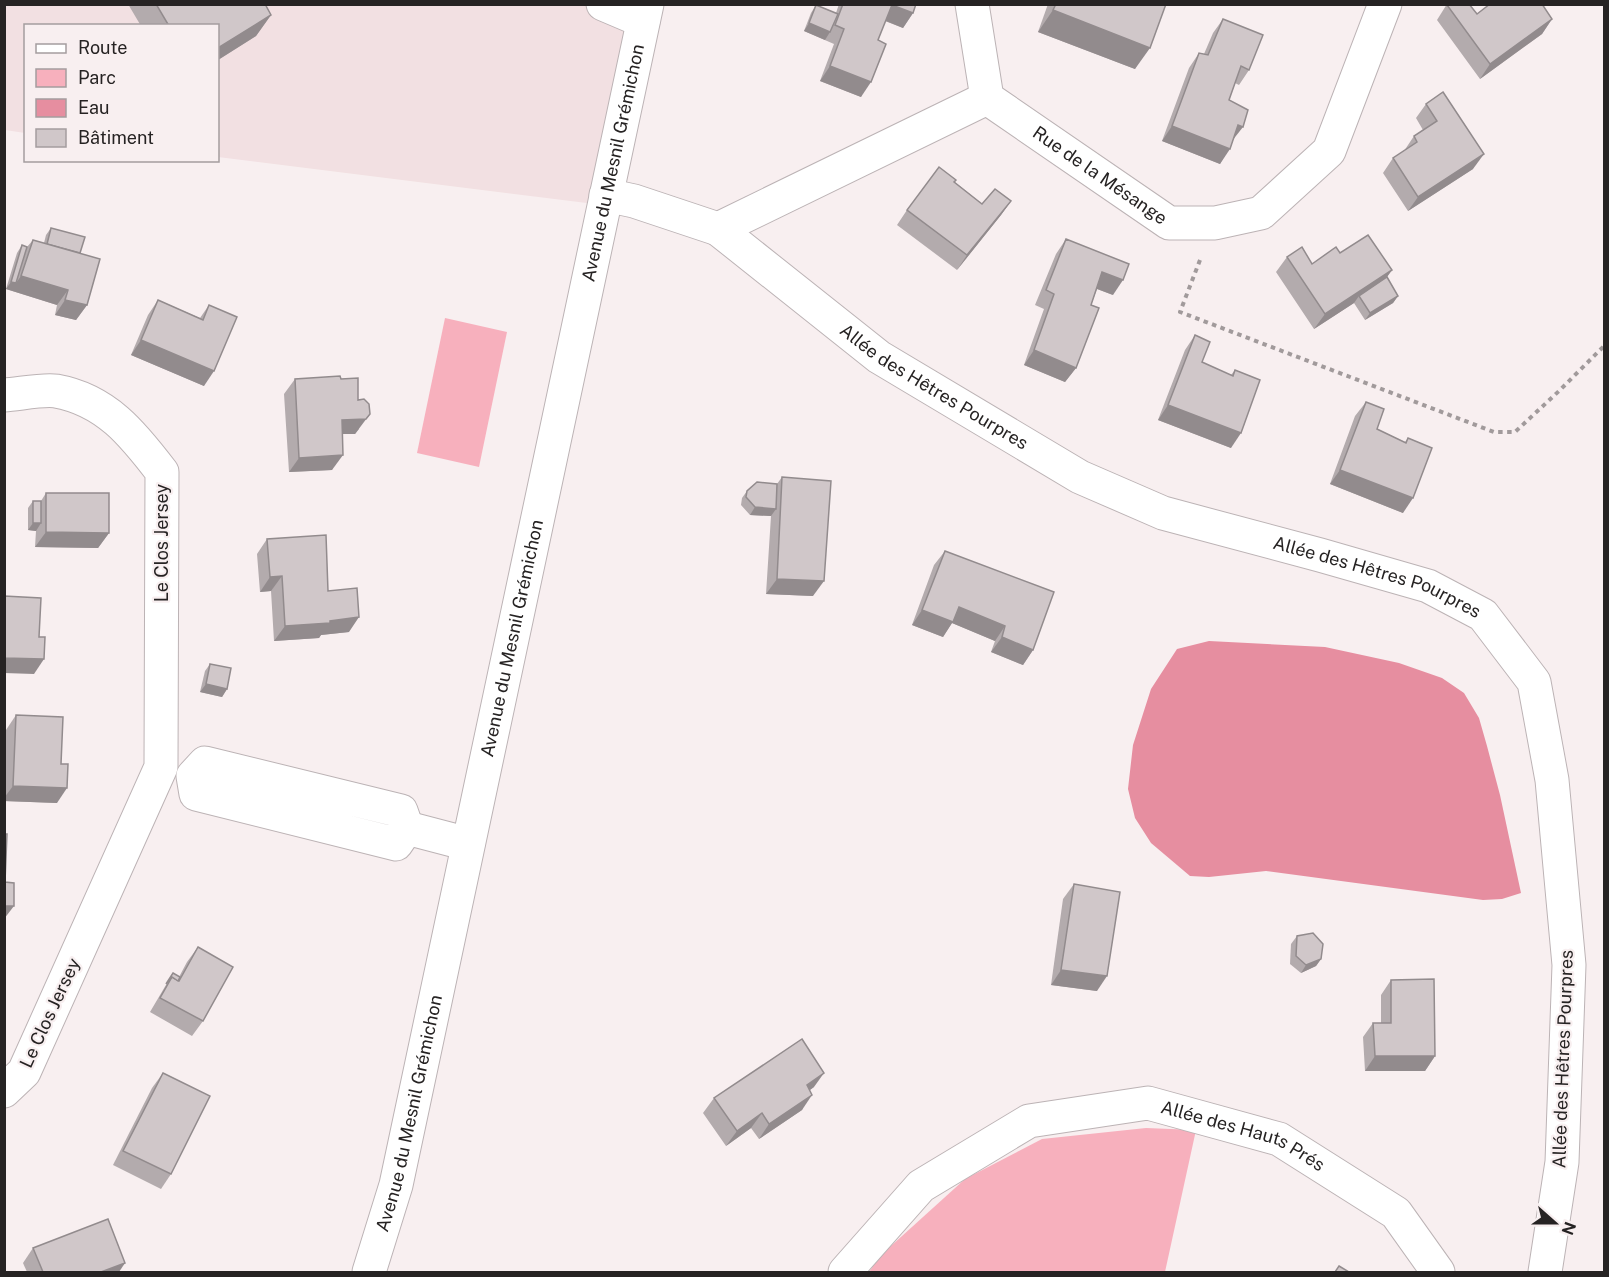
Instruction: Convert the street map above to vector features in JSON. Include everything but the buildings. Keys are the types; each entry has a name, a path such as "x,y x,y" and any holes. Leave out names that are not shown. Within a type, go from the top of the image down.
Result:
{"street":[{"path":"603,4 645,13"},
{"path":"606,195 633,201 718,229 987,98 972,4"},
{"name":"Rue de la Mésange","path":"987,98 1169,223 1215,223 1261,213 1329,151 1385,4"},
{"name":"Avenue du Mesnil Grémichon","path":"369,1272 396,1185 645,13"},
{"name":"Allée des Hêtres Pourpres","path":"718,229 879,357 1080,477 1163,513 1428,586 1482,615 1534,681 1552,780 1569,964 1562,1162 1545,1272"},
{"name":"Le Clos Jersey","path":"4,395 55,391 94,403 132,434 162,472 161,767 24,1072 4,1091"},
{"path":"161,767 193,776 204,763 401,811 407,828 468,844"},
{"name":"Allée des Hauts Prés","path":"845,1272 921,1186 1029,1121 1148,1103 1279,1139 1396,1213 1438,1272"}],"path":[{"path":"1215,223 1180,312 1494,432 1515,432 1605,346"}],"shaded area":[{"path":"5,5 658,5 611,206 219,157 219,24 24,24 24,133 5,130"}],"green space":[{"path":"445,318 507,332 479,467 417,453"},
{"path":"1146,1128 1196,1130 1165,1272 869,1272 881,1255 965,1179 1042,1139"}],"water":[{"path":"1209,641 1325,647 1399,663 1442,678 1464,693 1479,718 1487,746 1521,893 1502,899 1483,900 1266,871 1209,877 1190,876 1151,843 1135,818 1128,789 1133,745 1151,689 1177,649"}]}
